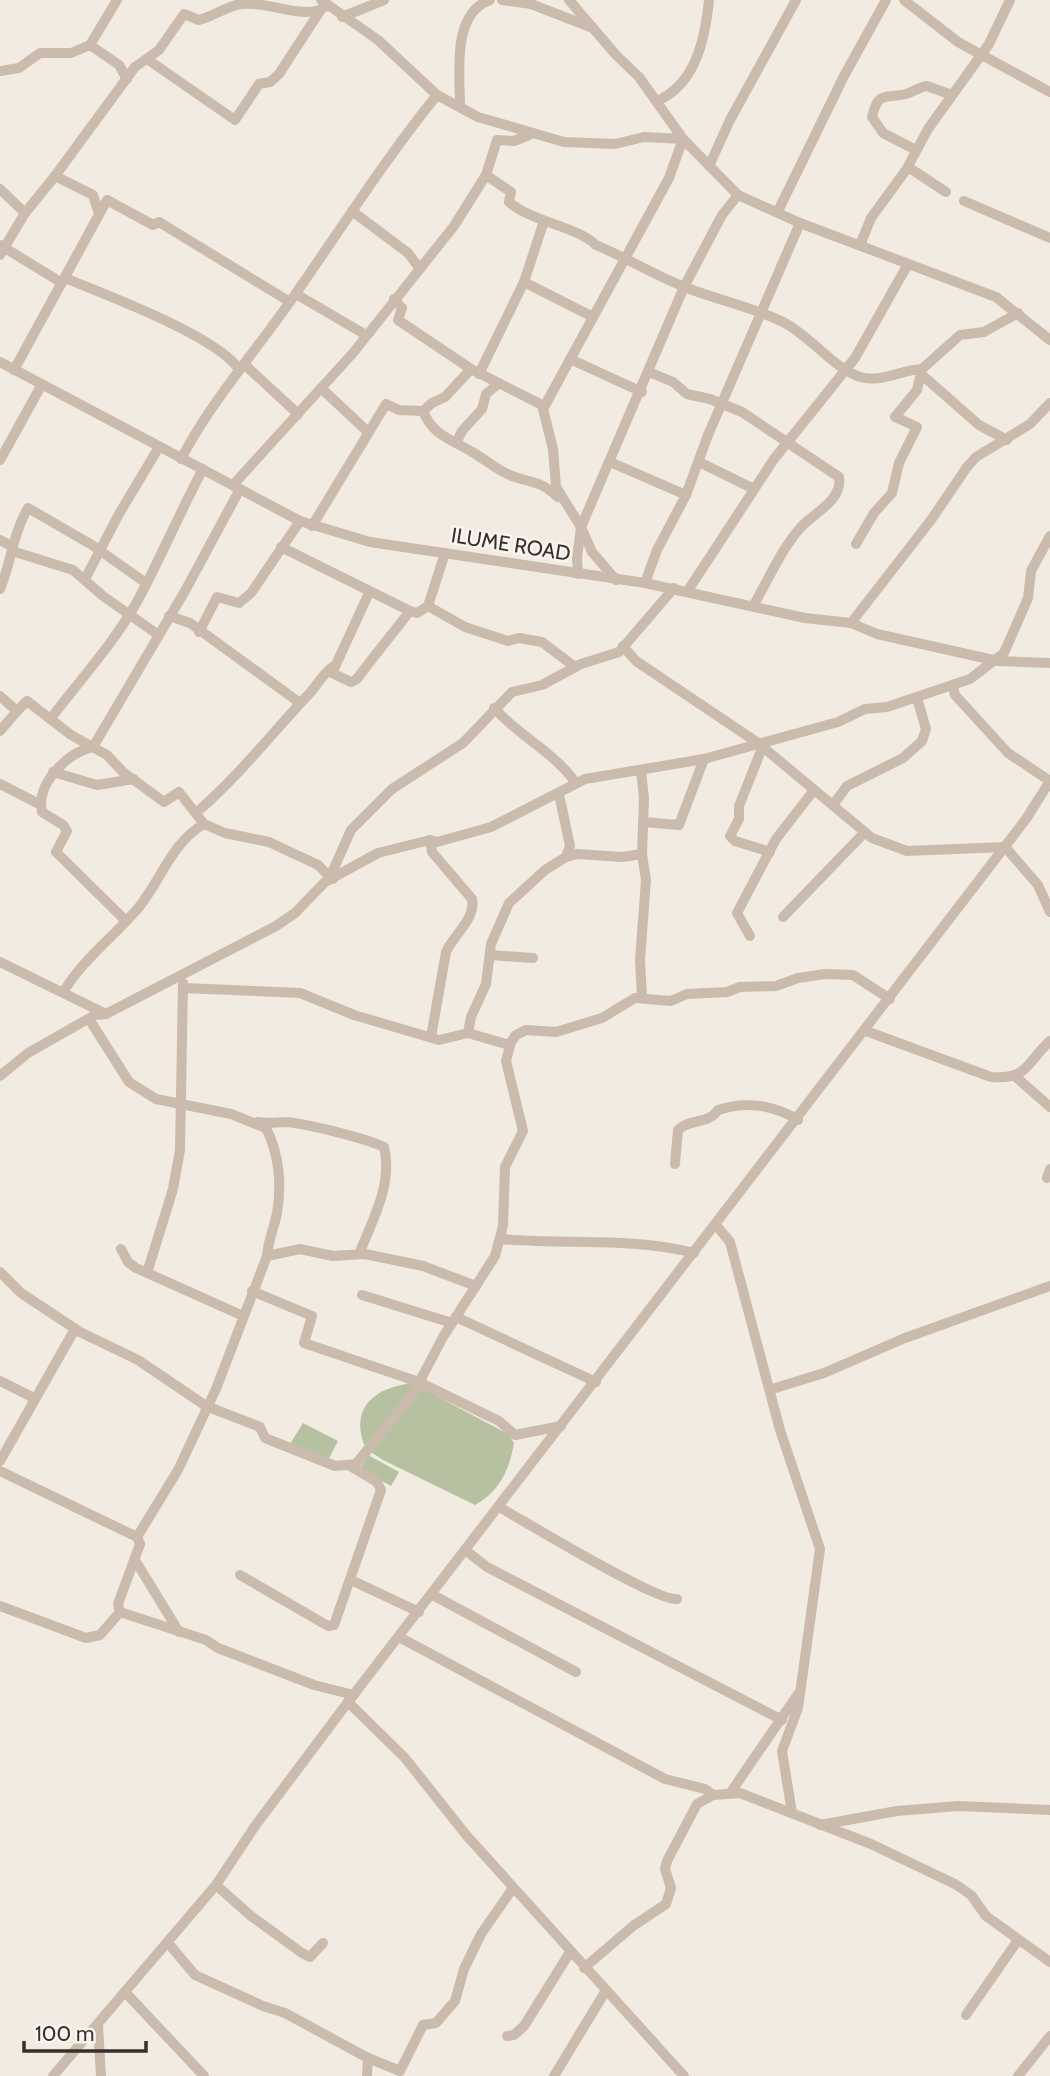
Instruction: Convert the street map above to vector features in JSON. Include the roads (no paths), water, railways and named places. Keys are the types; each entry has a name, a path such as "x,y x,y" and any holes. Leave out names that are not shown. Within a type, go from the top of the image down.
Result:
{"street":[{"path":"0,71 19,68 40,53 71,53 90,45 117,0"},
{"path":"342,17 384,0"},
{"path":"460,107 462,34 475,9 490,0"},
{"path":"502,0 531,4 593,28"},
{"path":"569,0 639,77 687,146 738,195 800,223 996,296 1050,340"},
{"path":"657,101 678,88 694,64 706,31 709,0"},
{"path":"709,166 730,120 796,0"},
{"path":"778,211 849,65 886,0"},
{"path":"904,0 958,42 1050,92"},
{"path":"860,245 871,218 908,167 952,95 982,55 1010,0"},
{"path":"298,414 241,366 205,341 161,318 63,281 1,249 25,213 140,62 159,51 177,21 186,14 199,20 240,4 323,5 378,40 437,95 478,117 529,135 597,145 644,137 683,139"},
{"path":"147,58 233,121 258,84 270,82 279,74 323,5"},
{"path":"90,45 119,65 127,79"},
{"path":"916,150 879,129 872,117 881,98 904,95 927,86 952,95"},
{"path":"181,459 241,366 293,298 352,211 437,95"},
{"path":"93,747 169,616 236,487 366,335 454,226 486,175 498,140 514,141 529,135"},
{"path":"616,580 592,552 581,527 556,487 553,449 543,419 544,406 669,178 683,139"},
{"path":"908,167 946,192"},
{"path":"486,175 511,192 510,204 544,221 587,237 596,245 684,287 781,321 809,337 844,370 881,380 903,370 921,372 979,425 1007,440"},
{"path":"55,176 93,195 98,211"},
{"path":"0,189 25,213"},
{"path":"578,574 581,527 642,392 684,287 722,215 738,195"},
{"path":"14,370 98,211 109,200 153,225 159,222 293,298 366,335"},
{"path":"964,201 1050,238"},
{"path":"352,211 408,253 420,269"},
{"path":"312,526 386,404 399,410 423,411 475,372 524,282 544,221"},
{"path":"645,583 657,550 686,495 775,277 800,223"},
{"path":"687,592 754,489 871,332 908,264"},
{"path":"524,282 593,317"},
{"path":"394,299 402,308 398,320 475,372 544,406"},
{"path":"856,544 874,513 892,493 899,463 917,427 895,417 917,390 921,372 960,335 984,332 1018,313"},
{"path":"570,359 642,392"},
{"name":"ILUME ROAD","path":"0,362 41,386 312,526 370,542 674,588 805,618 850,623 877,634 998,661 1050,663"},
{"path":"649,372 673,382 687,394 722,404 757,421 788,445 839,477 840,485 832,499 785,547 753,606"},
{"path":"456,443 462,431 482,409 486,394 499,383"},
{"path":"0,460 41,386"},
{"path":"321,388 368,432"},
{"path":"850,623 931,520 976,457 1030,424 1050,403"},
{"path":"423,411 438,433 495,468 548,488 570,508"},
{"path":"85,579 119,514 159,447"},
{"path":"610,462 686,495"},
{"path":"699,462 754,489"},
{"path":"51,718 128,615 203,469"},
{"path":"0,589 26,509 31,508 92,545 146,583"},
{"path":"199,632 207,622 217,597 240,603 251,593 300,521"},
{"path":"0,1076 28,1053 89,1019 106,1014 276,926 295,914 325,882 378,853 430,840 437,842 491,827 576,783 597,776 641,771 760,746 838,722 865,709 887,707 953,687 998,661 1019,622 1028,598 1031,571 1050,536"},
{"path":"0,540 12,549 73,570 128,615 157,634"},
{"path":"281,547 369,593 417,613 428,606 444,553"},
{"path":"332,878 351,830 403,781 463,743 512,692 542,685 575,667 619,652 674,588"},
{"path":"332,673 369,593"},
{"path":"428,606 465,626 508,641 519,638 542,642 575,667"},
{"path":"332,673 352,682 357,680 410,611"},
{"path":"169,616 190,623 300,703"},
{"path":"623,646 636,660 760,746 864,832 884,843 907,851 1005,847"},
{"path":"197,812 231,781 325,671 334,666 332,673"},
{"path":"53,2076 169,1944 216,1885 255,1826 351,1698 866,1031 1005,847 1050,781 1007,753 955,695 953,687"},
{"path":"0,696 17,711"},
{"path":"833,805 848,786 903,758 922,741 926,729 917,698"},
{"path":"0,731 27,701 93,747 164,802 178,792 197,812 204,824 225,833 269,842 318,865 332,878"},
{"path":"494,708 533,745 548,753 576,783"},
{"path":"760,746 739,806 739,818 730,836 735,841 770,852"},
{"path":"93,747 82,749 53,772 41,805 42,812 67,831 55,852 126,921"},
{"path":"643,822 680,825 704,758"},
{"path":"641,771 642,854 646,880 640,960 642,997"},
{"path":"53,772 97,785 134,779"},
{"path":"1,789 41,805"},
{"path":"750,936 739,917 738,908 785,825 814,790"},
{"path":"559,794 570,846 566,857"},
{"path":"64,991 80,966 141,905 175,850 194,830 204,824"},
{"path":"783,917 864,832"},
{"path":"430,840 432,852 472,899 474,907 472,915 451,940 446,952 431,1037"},
{"path":"1005,847 1038,886 1050,912"},
{"path":"468,1033 471,1017 486,984 498,925 509,903 545,870 566,857 577,854 622,857 642,854"},
{"path":"1038,886 1050,893"},
{"path":"490,955 533,958"},
{"path":"0,962 64,991 106,1014"},
{"path":"0,1272 21,1293 75,1329 138,1360 206,1406 260,1427 265,1438 287,1448 335,1466 350,1466 360,1461 394,1421 495,1256 501,1239 503,1175 523,1131 506,1069 509,1045 516,1035 526,1030 556,1032 602,1018 615,1007 642,997 671,1001 687,994 727,992 740,987 776,986 798,978 839,974 858,977 890,999"},
{"path":"147,1273 173,1189 180,1150 182,976"},
{"path":"183,988 300,993 354,1015 439,1040 468,1033 509,1045"},
{"path":"89,1019 129,1082 156,1100 256,1122 288,1122 345,1137 369,1139 384,1147 388,1164 384,1189 359,1254"},
{"path":"866,1031 991,1077 1016,1077 1050,1107"},
{"path":"1016,1077 1050,1041"},
{"path":"675,1164 678,1130 681,1126 713,1117 726,1108 767,1106 798,1120"},
{"path":"137,1536 178,1471 216,1389 242,1315 267,1256 268,1240 277,1213 277,1156 266,1128 256,1122"},
{"path":"716,1225 730,1242 772,1389 780,1430 820,1549 798,1708 782,1751 792,1813"},
{"path":"501,1239 542,1243 651,1243 694,1252"},
{"path":"121,1249 131,1265 242,1315"},
{"path":"267,1256 300,1249 333,1256 359,1254 423,1266 476,1286"},
{"path":"772,1389 824,1373 905,1338 1050,1286"},
{"path":"252,1291 312,1317 304,1343 419,1382 499,1422 518,1436 561,1426"},
{"path":"362,1295 454,1320 596,1382"},
{"path":"0,1461 75,1329"},
{"path":"0,1381 34,1398"},
{"path":"240,1575 331,1627 351,1580 381,1490 377,1482 350,1466"},
{"path":"0,1471 137,1536 140,1544 118,1604 120,1612"},
{"path":"499,1507 633,1582 670,1600 677,1599"},
{"path":"465,1550 487,1567 782,1720"},
{"path":"135,1560 179,1632"},
{"path":"351,1580 419,1612"},
{"path":"431,1594 576,1672"},
{"path":"0,1606 86,1638 100,1634 120,1612"},
{"path":"120,1612 351,1698 405,1758 513,1888 684,2076"},
{"path":"399,1637 665,1779 705,1789 713,1796"},
{"path":"731,1792 782,1720 801,1687"},
{"path":"584,1968 633,1926 666,1903 671,1888 665,1868 667,1861 697,1804 713,1796 731,1792 740,1793 871,1844 955,1884 971,1895 986,1916 1050,1962"},
{"path":"820,1825 897,1811 958,1806 1050,1810"},
{"path":"216,1885 251,1916 302,1953 310,1957 315,1955 323,1943"},
{"path":"169,1944 195,1975 263,2006 285,2013 368,2058 400,2071 423,2025 436,2023 455,2001 475,1944 513,1888"},
{"path":"965,2015 1018,1940"},
{"path":"507,2035 513,2035 524,2026 570,1952"},
{"path":"125,1992 204,2076"},
{"path":"554,2076 605,1992"},
{"path":"99,2025 101,2076"},
{"path":"1018,2076 1050,2036"},
{"path":"368,2058 368,2076"}]}
